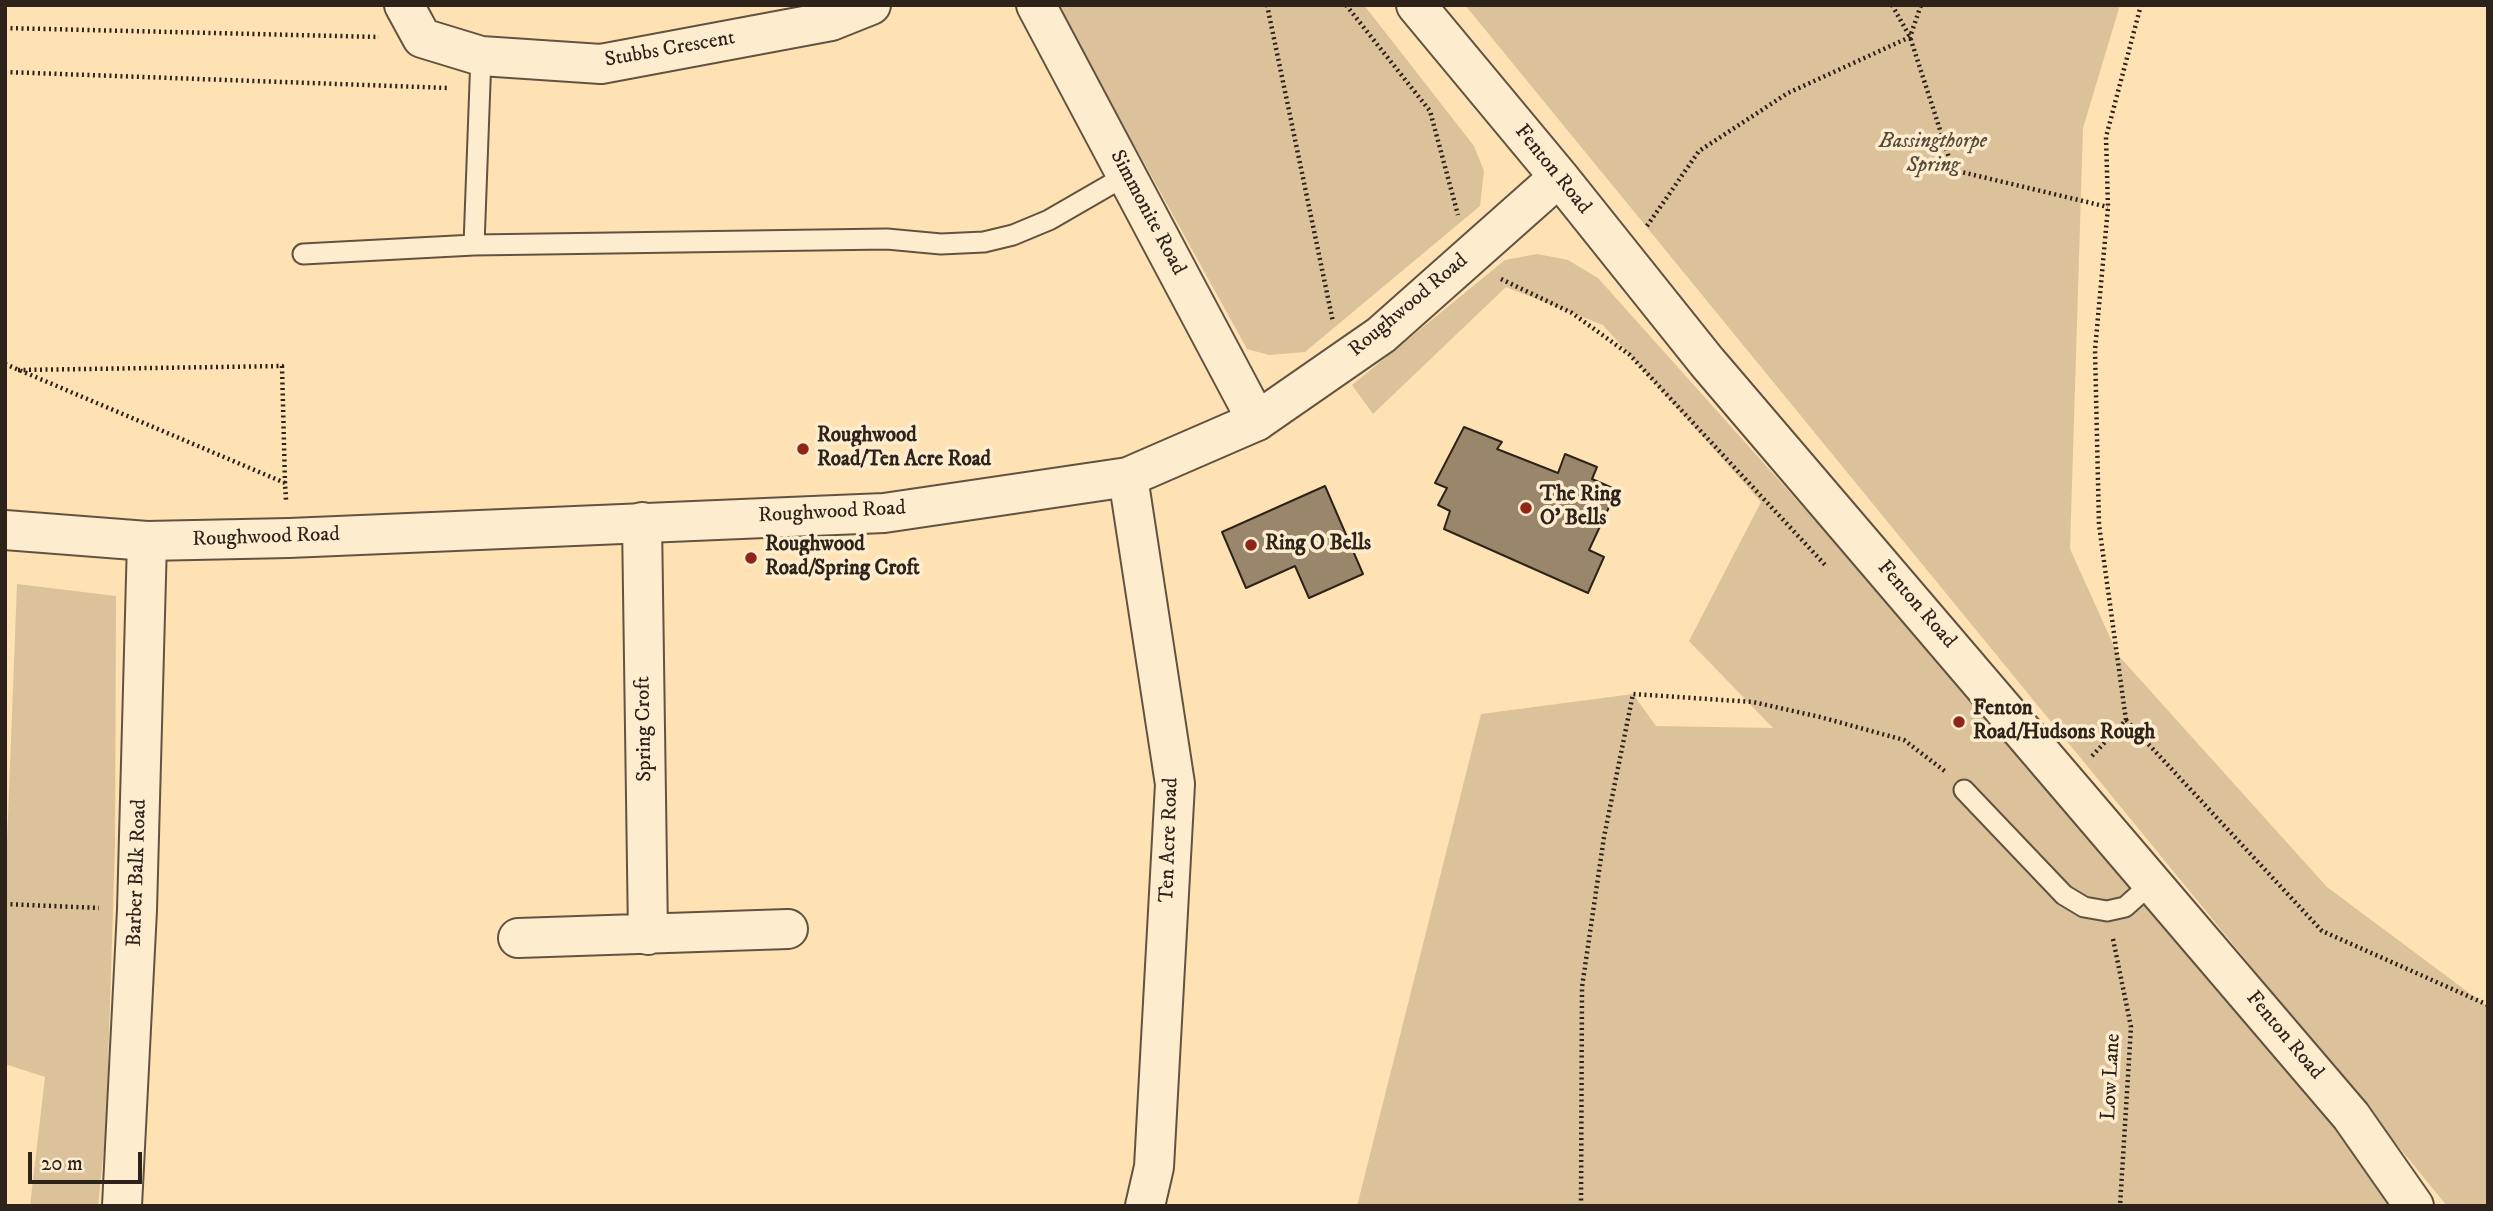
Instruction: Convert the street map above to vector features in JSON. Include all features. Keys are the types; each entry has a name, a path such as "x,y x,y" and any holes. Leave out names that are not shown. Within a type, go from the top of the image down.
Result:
{"street":[{"path":"404,5 422,38"},
{"name":"Stubbs Crescent","path":"422,38 480,73 601,64 831,21 871,5"},
{"name":"Simmonite Road","path":"1036,5 1257,421"},
{"name":"Fenton Road","path":"1416,5 1559,177 1707,362 2351,1116 2414,1206"},
{"name":"Roughwood Road","path":"5,530 147,541 289,538 884,513 1128,477 1257,421 1381,335 1559,177"},
{"name":"Ten Acre Road","path":"1128,477 1175,784 1154,1167 1145,1206"},
{"name":"Spring Croft","path":"642,523 648,935"},
{"name":"Barber Balk Road","path":"122,1206 137,910 147,541"},
{"path":"518,939 788,929"}],"lane":[{"path":"474,245 480,73"},
{"path":"303,254 474,245 887,239 941,244 984,242 1013,235 1049,220 1127,175"},
{"path":"1964,790 2064,895 2084,907 2107,911 2125,907 2153,882"}],"path":[{"path":"1267,5 1333,315 1332,369"},
{"path":"1346,5 1430,111 1469,257 1496,277 1572,313 1630,355 1836,576"},
{"path":"1892,5 1910,37 1953,170 2108,207"},
{"path":"1624,258 1699,151 1788,93 1910,37 1921,5"},
{"path":"2141,5 2106,137 2108,207 2095,350 2099,525 2126,720 2322,932 2488,1005"},
{"path":"5,28 422,38"},
{"path":"5,72 480,73"},
{"path":"5,364 285,483"},
{"path":"19,370 282,366 289,538"},
{"path":"1581,1206 1582,987 1604,837 1633,694 1753,702 1820,716 1904,740 1939,764 1964,790"},
{"path":"2068,782 2126,720"},
{"path":"5,904 137,910"},
{"name":"Low Lane","path":"2107,911 2131,1027 2120,1206"}],"green space":[{"path":"1057,5 1364,5 1474,146 1484,171 1480,206 1305,352 1269,355 1247,349"},
{"name":"Bassingthorpe Spring","path":"1465,5 2120,5 2083,128 2070,549 2118,655 2327,887 2488,1007 2488,1206 2447,1206"},
{"path":"1537,254 1568,260 1598,278 1870,582 2254,1022 2381,1184 2395,1206 1357,1206 1481,714 1633,694 1656,726 1773,728 1689,641 1761,502 1603,325 1506,287 1373,414 1352,385 1505,260"},
{"path":"17,584 116,596 115,847 106,1129 98,1206 30,1206 45,1077 5,1064 5,895"}],"building":[{"name":"The Ring O' Bells","path":"1464,427 1502,442 1497,449 1558,473 1565,454 1597,467 1592,479 1617,490 1589,550 1604,557 1588,593 1444,529 1450,511 1438,505 1447,488 1435,483"},
{"path":"1325,486 1363,574 1309,598 1295,566 1246,588 1222,532"}],"place":[{"name":"Roughwood Road/Ten Acre Road","path":"803,449"},
{"name":"The Ring O' Bells","path":"1526,508"},
{"name":"Ring O Bells","path":"1251,545"},
{"name":"Roughwood Road/Spring Croft","path":"751,558"},
{"name":"Fenton Road/Hudsons Rough","path":"1959,722"}]}
